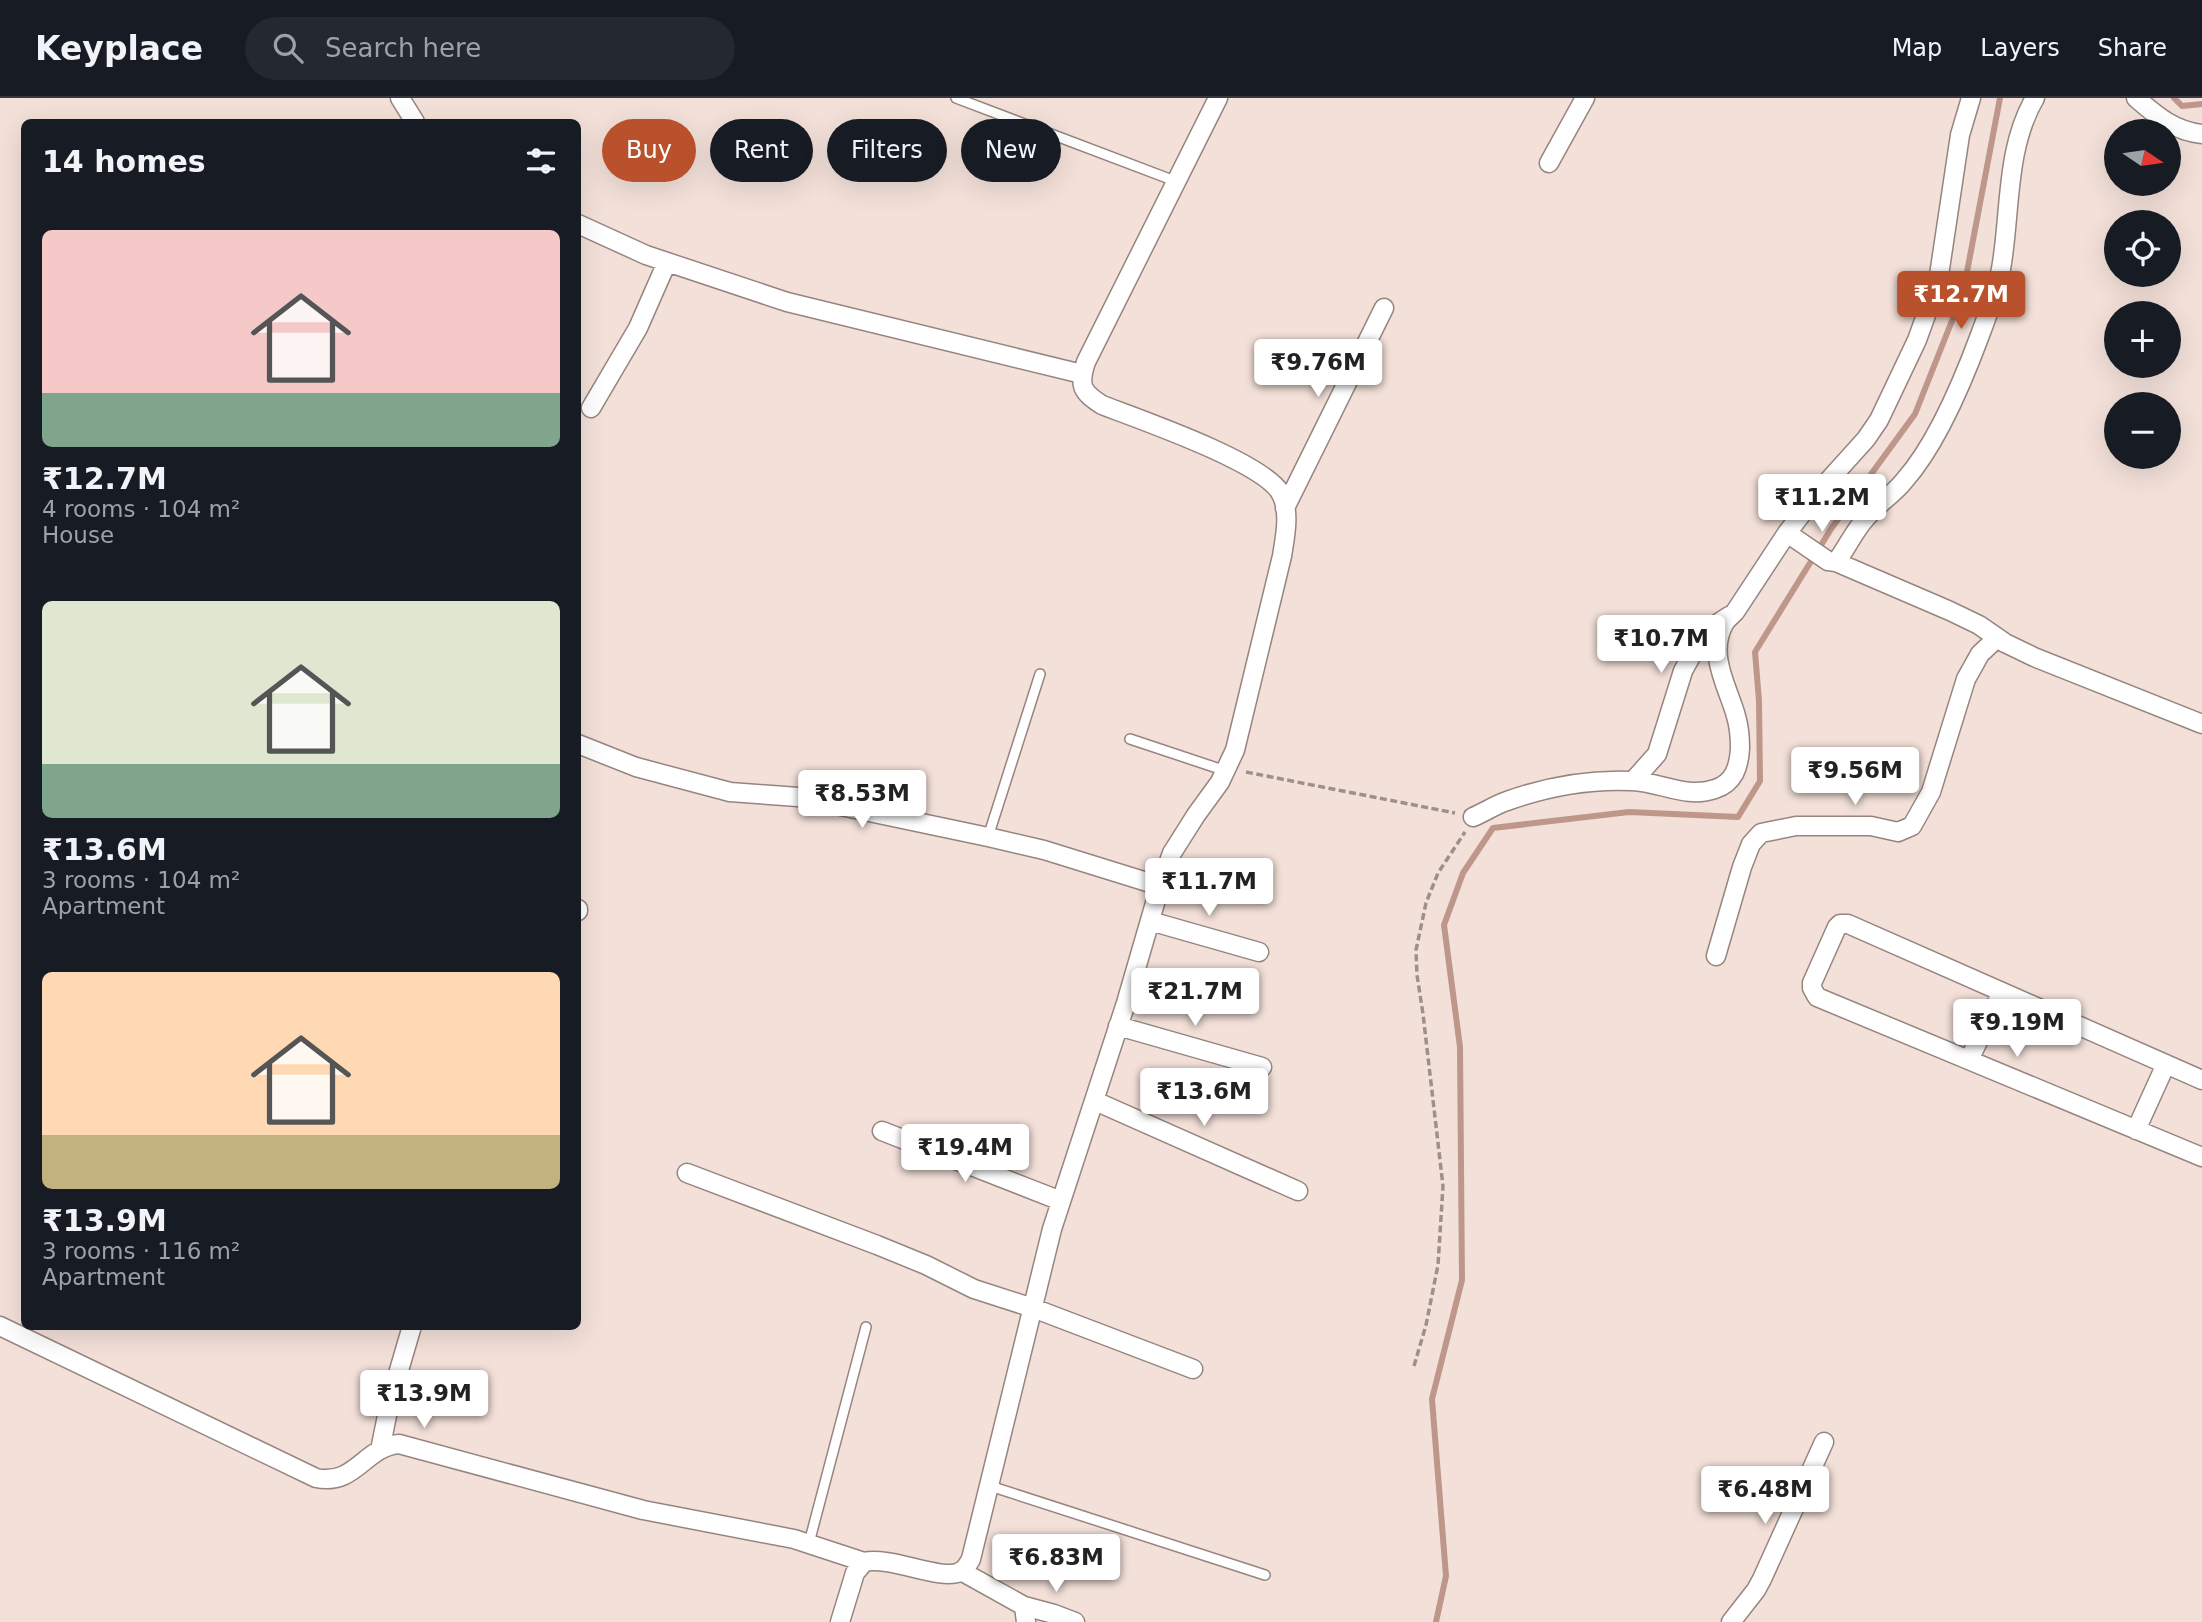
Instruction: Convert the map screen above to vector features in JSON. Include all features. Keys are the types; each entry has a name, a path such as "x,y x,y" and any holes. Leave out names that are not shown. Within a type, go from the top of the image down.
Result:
{"street":[{"path":"400,98 413,119"},
{"path":"0,1326 316,1478 337,1479 389,1445 408,1446 643,1510 809,1543 864,1562 882,1561 945,1573 961,1572 967,1567 990,1486 1061,1201 1172,853 1226,769 1235,750 1282,556 1286,531 1285,508 1280,492 1266,479 1221,453 1102,405 1084,390 1082,374 1086,362 1218,98"},
{"path":"1549,163 1585,98"},
{"path":"1473,817 1504,802 1543,789 1594,781 1633,780 1687,793 1713,790 1724,786 1732,778 1738,762 1740,734 1717,653 1724,624 1791,536 1820,490 1879,421 1917,340 1938,282 1960,135 1971,98"},
{"path":"1832,561 1866,517 1905,481 1917,464 1944,418 1968,366 2001,269 2010,183 2027,113 2035,98"},
{"path":"2136,98 2175,127 2202,134"},
{"path":"581,225 646,255 787,302 1082,374"},
{"path":"592,408 638,328 667,262"},
{"path":"1285,508 1384,308"},
{"path":"1791,536 1832,561 1979,625 1997,638 2034,657 2202,724"},
{"path":"1633,780 1657,754 1683,671 1701,638 1735,612"},
{"path":"1716,956 1742,867 1751,844 1761,833 1796,826 1871,826 1898,832 1912,826 1931,792 1966,679 1980,654 1997,638"},
{"path":"581,745 636,767 730,792 798,797 988,837 1044,850 1160,886"},
{"path":"1150,921 1259,952"},
{"path":"2202,1080 1848,924 1840,924 1837,928 1812,983 1817,997 2202,1157"},
{"path":"1969,1060 2002,992"},
{"path":"1118,1026 1262,1067"},
{"path":"2136,1129 2166,1064"},
{"path":"1095,1101 1298,1191"},
{"path":"882,1131 1061,1201"},
{"path":"687,1173 889,1250 974,1289 1033,1308 1193,1369"},
{"path":"380,1450 390,1401 411,1330"},
{"path":"1731,1622 1762,1579 1824,1442"},
{"path":"840,1622 855,1573 864,1562"},
{"path":"961,1572 1025,1614 1054,1614 1075,1622"}],"lane":[{"path":"956,98 1175,181"},
{"path":"988,837 1040,674"},
{"path":"1130,739 1226,769"},
{"path":"809,1543 866,1327"},
{"path":"990,1486 1265,1575"}],"path":[{"path":"1226,769 1473,817 1457,846 1437,873 1426,903 1416,950 1416,975 1443,1186 1438,1265 1414,1367"}],"waterway":[{"path":"1436,1622 1446,1576 1432,1399 1462,1280 1460,1047 1444,925 1463,873 1493,828 1629,812 1738,817 1760,781 1755,652 1831,529 1915,414 1963,293 2000,98"},
{"path":"2174,98 2182,106 2202,104"}]}
